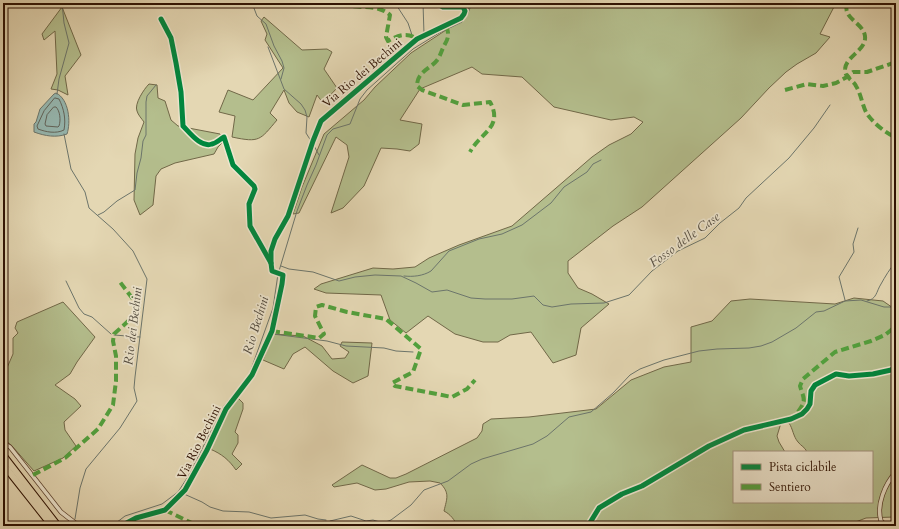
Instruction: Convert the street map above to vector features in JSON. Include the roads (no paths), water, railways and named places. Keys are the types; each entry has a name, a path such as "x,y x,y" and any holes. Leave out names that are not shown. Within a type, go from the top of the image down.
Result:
{"highway":[{"path":"3,455 58,526"},
{"path":"3,464 52,526"}],"street":[{"name":"Via Rio dei Bechini","path":"271,263 271,251 275,239 288,216 321,121 417,39 461,18 465,11 463,7 443,7 436,3"},
{"path":"160,19 171,38 181,92 182,126 196,140 206,144 212,145 224,137 233,165 254,186 255,189 249,204 250,226 271,263"},
{"name":"Via Rio Bechini","path":"121,526 136,518 165,510 181,495 189,483 226,409 252,375 272,332 282,284 283,275 272,271 271,263"},
{"path":"588,526 599,508 622,494 642,486 710,446 744,430 791,419 802,414 810,404 811,391 815,385 836,374 849,376 873,374 891,370 896,367"},
{"path":"3,443 10,447 61,512 79,526"},
{"path":"886,526 880,521 879,508 886,486 896,472"}],"water":[{"path":"56,93 64,100 68,111 69,123 67,134 50,136 34,132 34,124 40,109"}],"waterway":[{"name":"Rio dei Bechini","path":"57,94 59,79 69,43 64,23 62,3"},
{"path":"252,3 257,16 266,24 274,46 282,61 284,68 281,79"},
{"path":"395,3 408,23 414,41"},
{"path":"423,3 424,34"},
{"name":"Rio Bechini","path":"279,271 297,211 327,135 333,129 350,124 360,99 367,90 413,49 439,33 462,22 472,3"},
{"path":"268,47 284,89 301,104 305,110 307,117 306,133 311,141"},
{"path":"98,215 135,190 143,141 146,135 147,96 156,85"},
{"name":"Fosso delle Case","path":"281,266 289,269 313,272 339,281 355,277 375,275 401,276 432,292 447,290 471,298 512,299 534,296 543,305 552,307 571,304 604,303 629,295 652,271 678,251 705,238 720,223 739,208 746,198 789,158 814,128 830,105"},
{"name":"Rio dei Bechini","path":"64,134 71,169 85,192 89,208 113,229 133,251 147,279 134,388 137,401 120,428 86,469 80,488 75,519"},
{"path":"313,144 319,155"},
{"path":"404,276 418,276 428,273 449,251 479,239 502,234 522,225 551,203 564,187 587,172 593,164 601,160"},
{"path":"845,300 839,277 854,252 853,244 858,228"},
{"path":"867,301 875,297 879,287 896,262"},
{"name":"Rio Bechini","path":"112,526 125,516 162,504 178,492 189,475 223,407 249,375 273,308 278,274"},
{"path":"66,281 79,308 84,314 92,317 111,334"},
{"path":"330,521 351,516 366,521 373,520 383,523 391,520 411,505 424,490 448,481 471,464 482,459 533,444 547,436 569,417 591,412 613,393 630,375 640,369 664,360 699,351 761,346 772,342 796,328 816,312 824,311 845,301 861,300 884,307 896,307"},
{"path":"273,334 327,341 346,346 384,348 396,351 413,352"},
{"path":"114,335 140,337"},
{"path":"184,494 210,507 223,511 249,512 271,518 305,515 326,520"}]}
